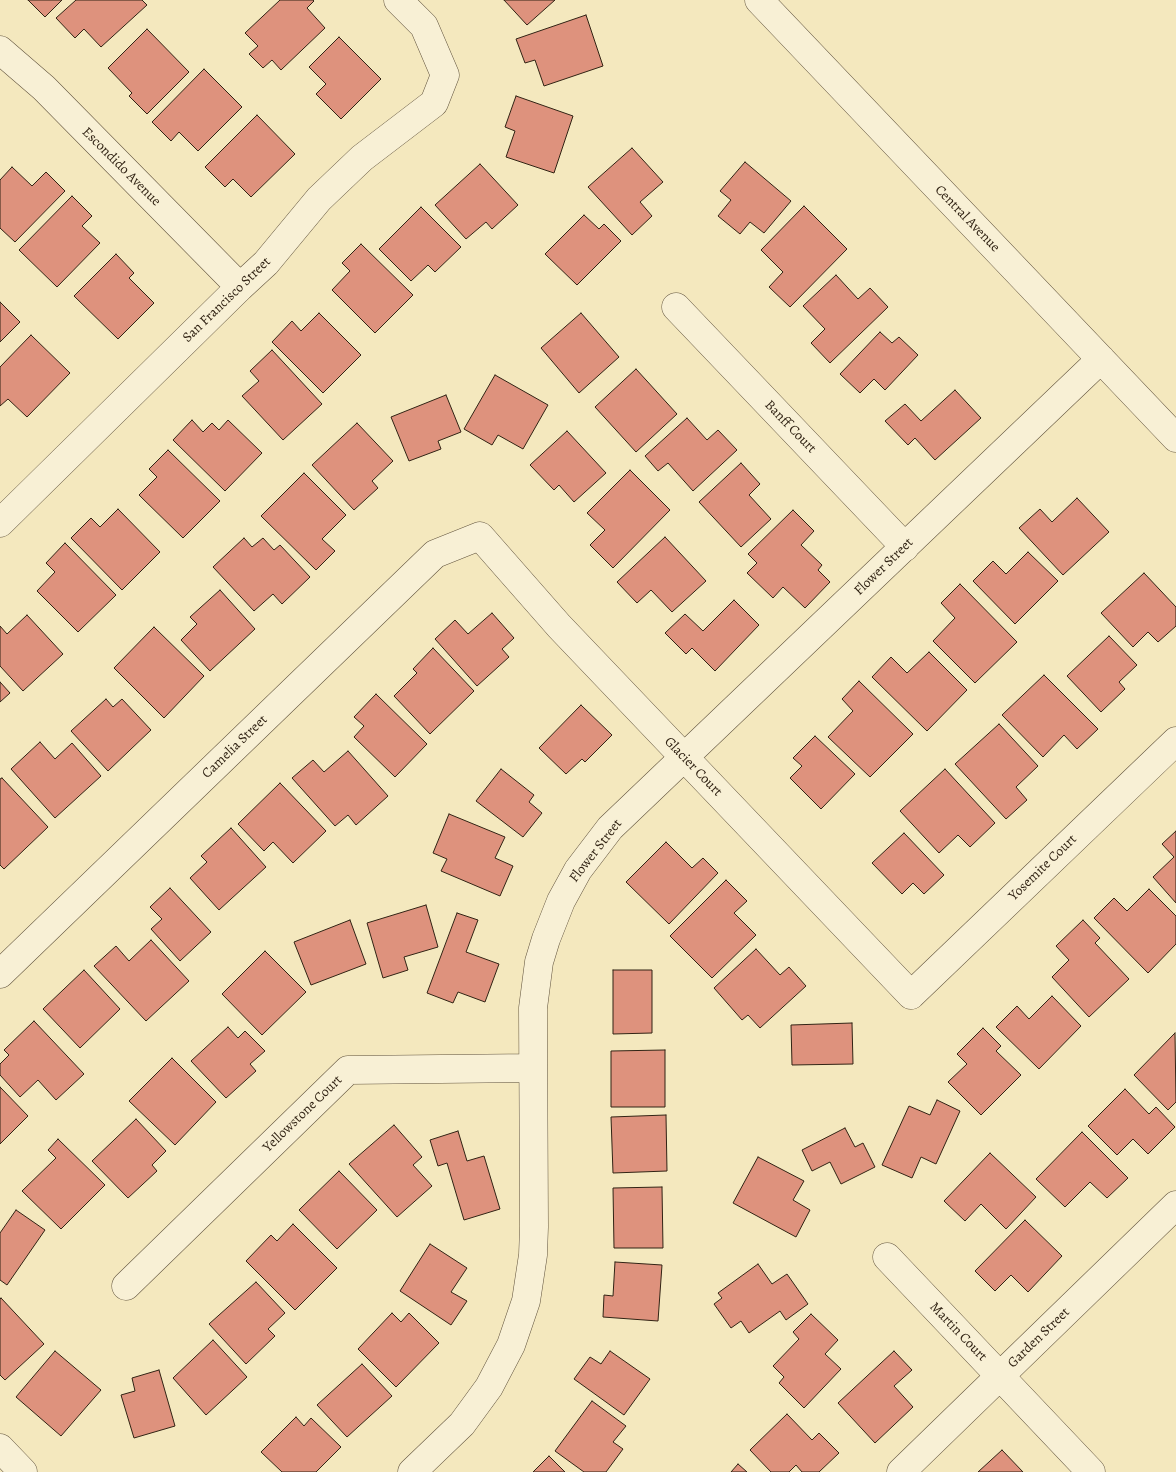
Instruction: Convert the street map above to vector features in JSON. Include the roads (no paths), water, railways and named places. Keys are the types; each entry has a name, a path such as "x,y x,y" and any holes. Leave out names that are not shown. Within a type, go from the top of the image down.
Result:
{"street":[{"name":"San Francisco Street","path":"6,506 266,263 319,199 362,158 434,103 445,75 424,26 398,0"},
{"name":"Central Avenue","path":"759,0 1176,438"},
{"name":"Escondido Avenue","path":"0,50 44,88 240,287"},
{"name":"Banff Court","path":"676,307 904,547"},
{"name":"Flower Street","path":"412,1472 462,1424 489,1387 511,1345 526,1301 533,1255 534,1227 533,1008 539,962 546,939 561,901 578,870 610,828 1101,359"},
{"name":"Glacier Court","path":"480,536 559,626 911,995"},
{"name":"Camelia Street","path":"0,974 435,554 480,536"},
{"name":"Yosemite Court","path":"911,995 1176,741"},
{"name":"Yellowstone Court","path":"126,1286 348,1070 532,1068"},
{"name":"Garden Street","path":"902,1472 1176,1205"},
{"name":"Martin Court","path":"887,1257 1091,1472"},
{"path":"0,1448 23,1472"}]}
